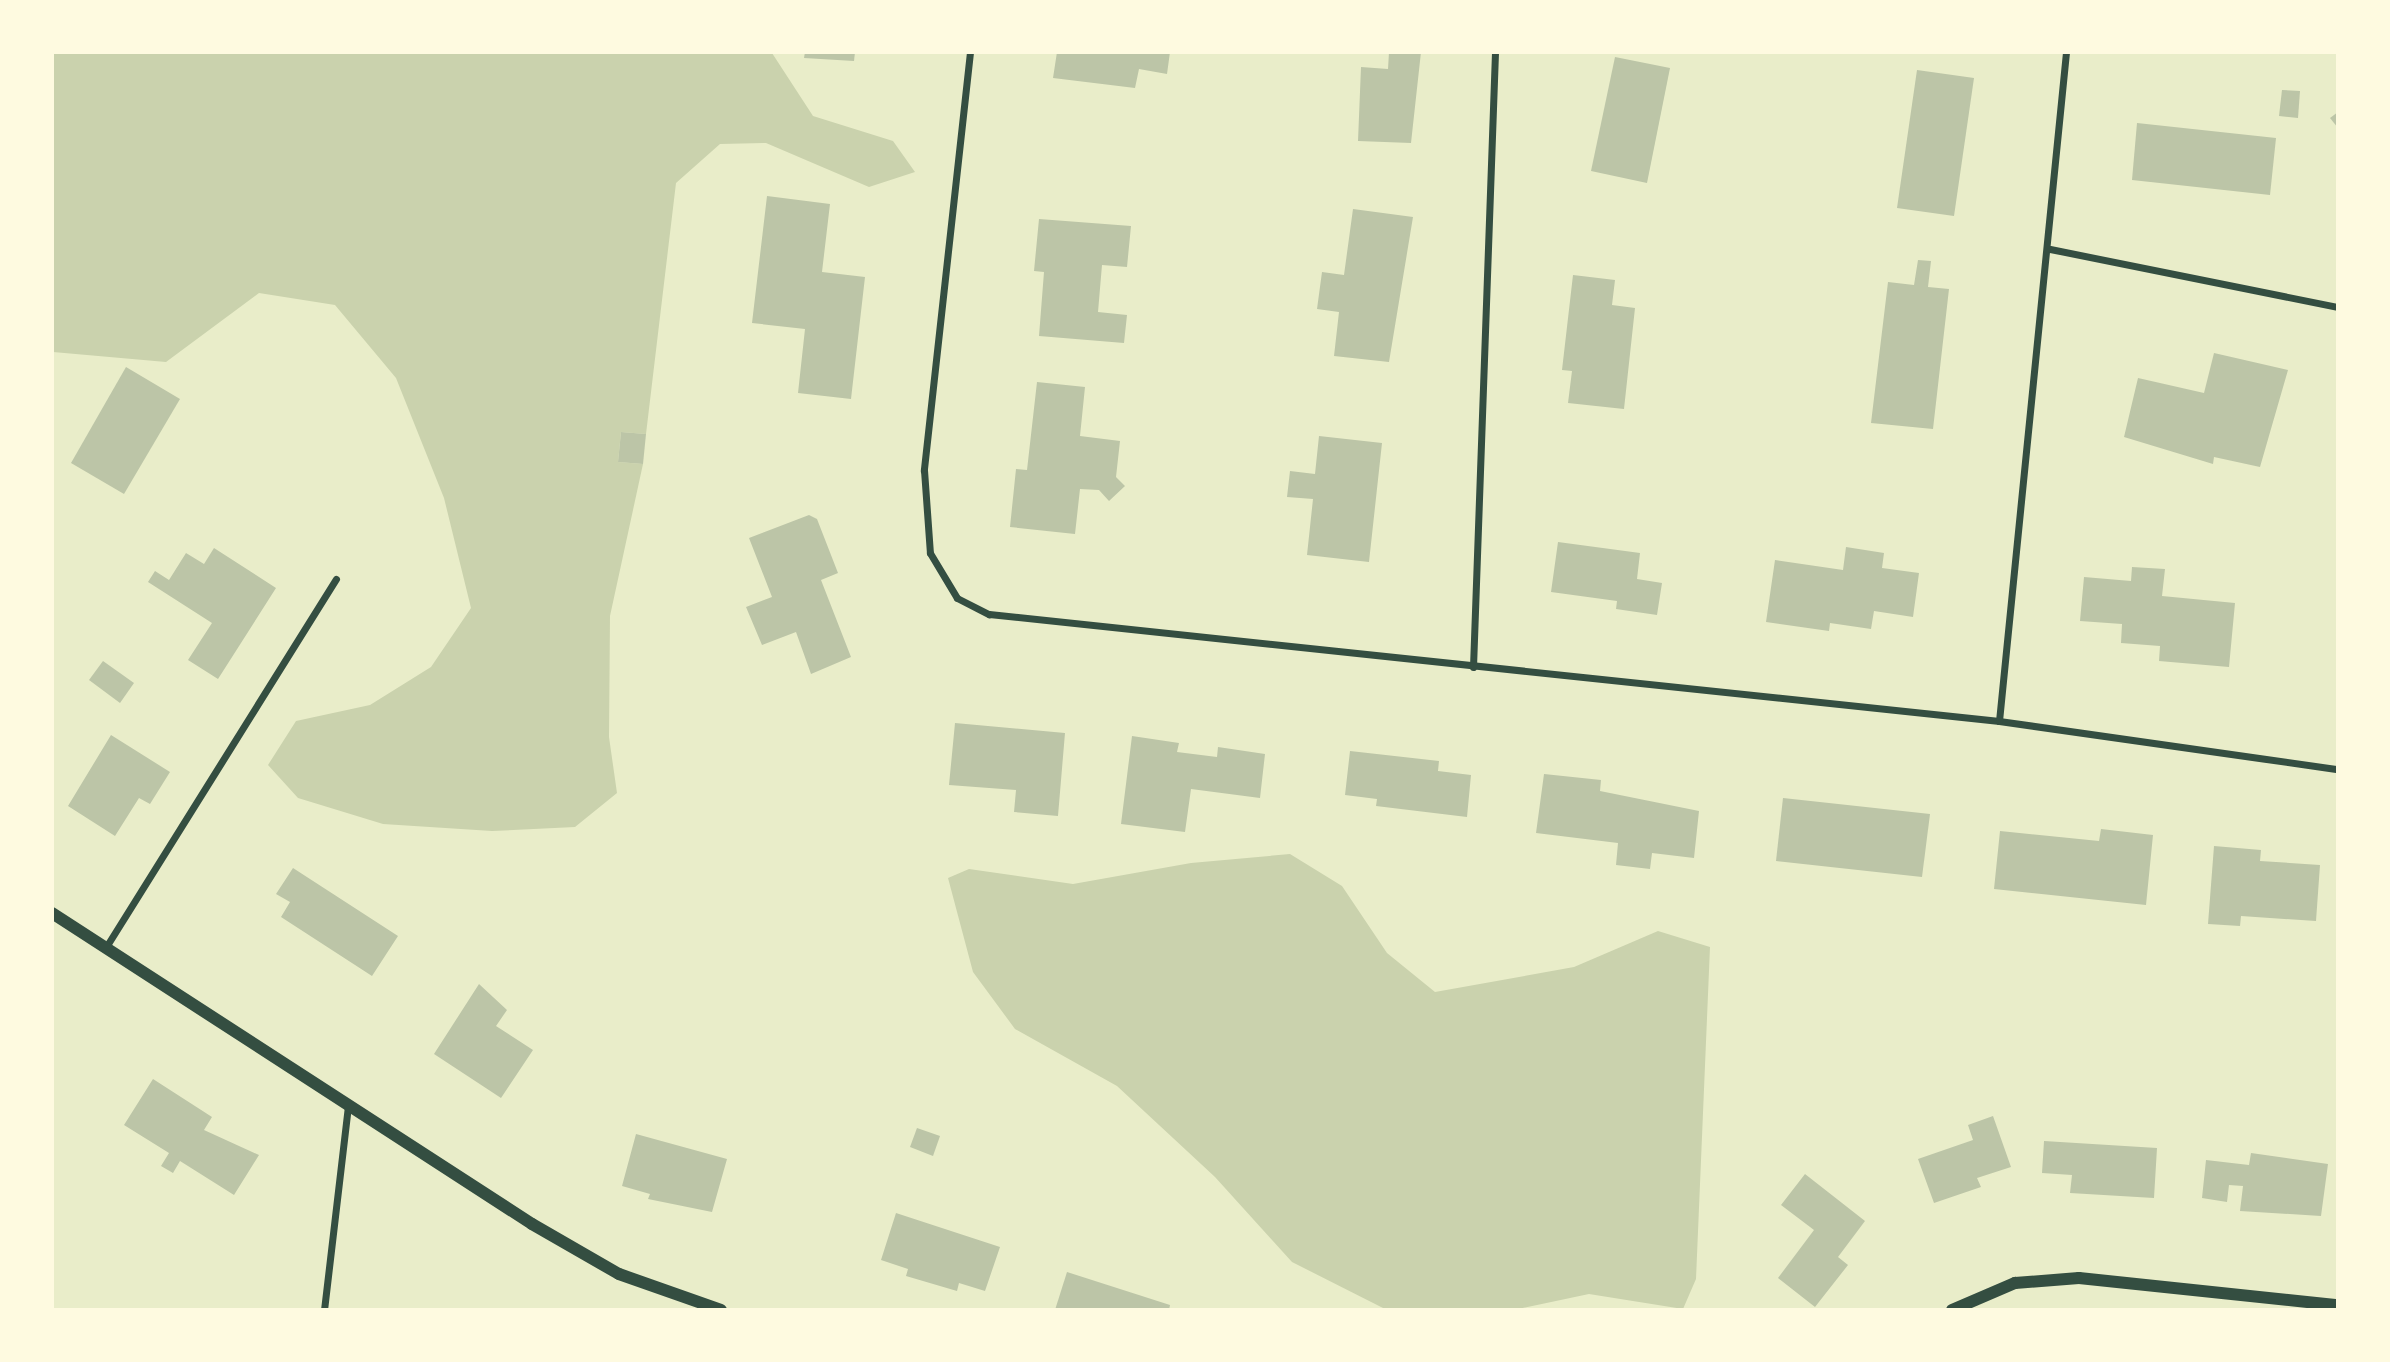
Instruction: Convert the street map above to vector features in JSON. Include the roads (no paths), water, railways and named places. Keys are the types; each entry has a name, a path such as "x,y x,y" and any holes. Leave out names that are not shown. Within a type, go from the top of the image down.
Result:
{"street":[{"path":"970,52 924,470 930,553 944,586 989,614 1999,721 2337,769"},
{"path":"1472,667 1495,52"},
{"path":"1999,721 2050,249 2066,52"},
{"path":"2050,249 2337,307"},
{"path":"106,947 336,579"},
{"path":"52,913 348,1102 532,1224 619,1274 722,1310"},
{"path":"324,1310 348,1102"},
{"path":"1952,1310 2015,1283 2079,1278 2337,1305"}]}
